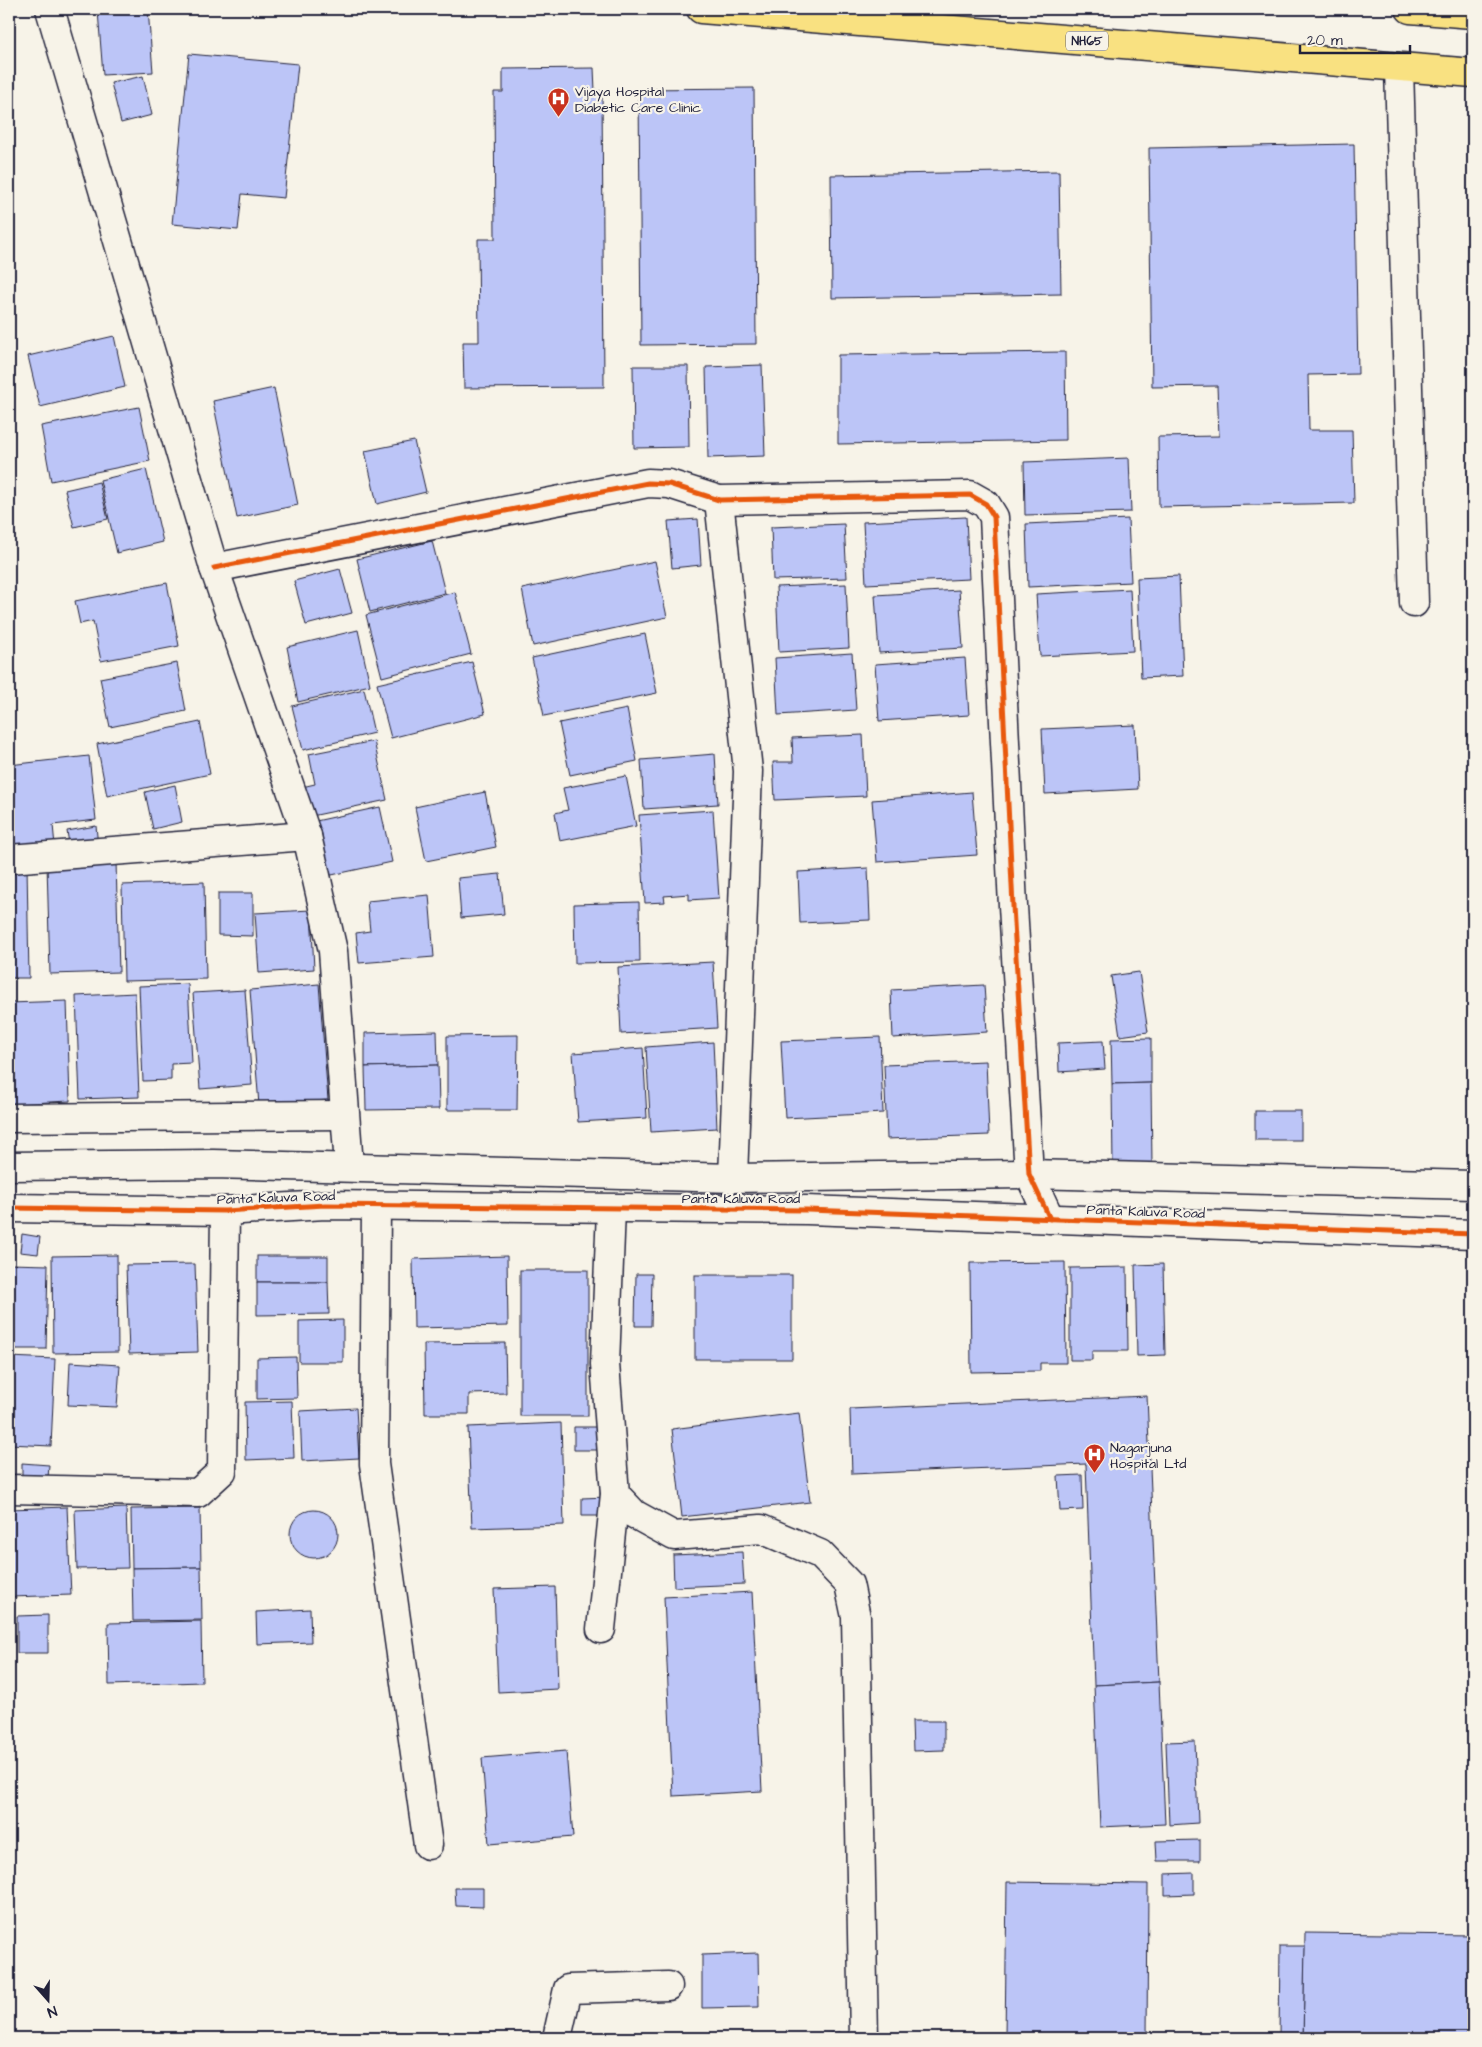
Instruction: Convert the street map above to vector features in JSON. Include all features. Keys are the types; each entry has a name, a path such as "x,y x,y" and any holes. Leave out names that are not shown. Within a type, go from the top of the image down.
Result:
{"highway":[{"name":"NH65","path":"701,9 1473,72"},
{"path":"1410,9 1473,14"}],"street":[{"path":"50,9 214,568 307,836 333,951 349,1166"},
{"path":"1399,67 1414,603"},
{"path":"214,568 648,483 668,484 718,500 970,495 986,504 994,517 1013,906 1029,1174 1050,1219"},
{"path":"718,500 748,771 733,1178"},
{"path":"9,859 307,836"},
{"path":"9,1118 344,1115"},
{"name":"Panta Kaluva Road","path":"9,1166 213,1164 349,1166 733,1178 1029,1174 1473,1185"},
{"name":"Panta Kaluva Road","path":"9,1208 225,1211 325,1205 807,1210 1473,1234"},
{"path":"376,1206 374,1464 428,1845"},
{"path":"601,1629 616,1494 605,1364 611,1208"},
{"path":"9,1489 198,1494 222,1471 225,1211"},
{"path":"616,1494 634,1514 674,1536 762,1529 820,1554 849,1584 856,1617 864,2038"},
{"path":"558,2038 568,1989 668,1986"}],"building":[{"path":"148,9 153,72 103,75 98,11"},
{"path":"189,54 298,64 284,198 242,194 238,230 172,224"},
{"path":"594,68 595,91 602,91 604,387 464,388 463,342 479,342 478,239 495,239 494,92 503,92 503,69"},
{"path":"143,76 152,115 121,123 111,83"},
{"path":"754,88 756,344 641,345 639,89"},
{"path":"1354,144 1358,374 1308,375 1309,430 1352,430 1354,503 1159,507 1158,437 1219,436 1217,386 1152,387 1149,148"},
{"path":"1059,171 1061,294 832,298 831,175"},
{"path":"114,336 125,387 40,407 28,356"},
{"path":"1065,352 1066,440 838,444 838,355"},
{"path":"762,365 765,456 708,458 706,367"},
{"path":"633,366 688,366 689,447 634,448"},
{"path":"274,388 298,505 237,518 213,401"},
{"path":"139,407 150,461 51,481 41,426"},
{"path":"414,441 426,492 377,504 365,451"},
{"path":"1129,458 1131,512 1025,515 1024,462"},
{"path":"146,469 163,542 117,553 100,480"},
{"path":"99,482 108,519 74,527 65,490"},
{"path":"966,517 969,579 866,584 863,522"},
{"path":"698,519 701,565 672,568 668,521"},
{"path":"1128,519 1131,582 1028,587 1026,524"},
{"path":"844,524 847,578 773,580 771,527"},
{"path":"432,541 445,593 370,612 357,559"},
{"path":"655,561 667,617 533,646 522,589"},
{"path":"340,569 352,613 306,625 294,581"},
{"path":"1179,576 1183,676 1141,678 1137,578"},
{"path":"167,583 179,646 101,661 93,621 80,624 75,601"},
{"path":"846,584 849,648 779,652 776,587"},
{"path":"1130,589 1133,651 1040,656 1036,594"},
{"path":"959,590 963,648 879,653 875,595"},
{"path":"455,592 471,654 382,677 366,615"},
{"path":"358,630 370,685 298,702 287,647"},
{"path":"645,634 657,693 544,716 532,658"},
{"path":"852,653 856,710 778,715 775,658"},
{"path":"965,658 969,715 879,721 875,664"},
{"path":"472,662 485,714 391,738 377,684"},
{"path":"177,663 186,711 110,727 100,678"},
{"path":"364,689 374,733 303,750 292,706"},
{"path":"627,709 637,761 570,775 559,723"},
{"path":"200,722 210,774 107,796 97,744"},
{"path":"1135,725 1138,789 1045,794 1042,729"},
{"path":"863,735 866,796 775,800 773,762 793,762 792,738"},
{"path":"374,741 387,800 307,817 302,787 315,784 309,754"},
{"path":"715,754 718,804 644,809 641,760"},
{"path":"89,756 96,820 53,825 55,846 11,851 9,765"},
{"path":"626,776 636,826 560,841 555,813 568,810 563,788"},
{"path":"175,785 182,822 153,829 145,792"},
{"path":"485,792 496,847 426,861 415,807"},
{"path":"972,792 977,855 877,862 872,800"},
{"path":"380,807 392,862 327,876 316,821"},
{"path":"713,810 719,898 689,900 689,894 664,896 665,902 645,903 639,815"},
{"path":"96,826 98,846 70,850 67,831"},
{"path":"116,862 119,972 50,974 47,864"},
{"path":"27,867 29,978 9,978 9,868"},
{"path":"868,868 870,920 800,923 798,872"},
{"path":"500,874 504,914 461,918 458,878"},
{"path":"204,882 206,979 124,981 122,885"},
{"path":"218,893 253,893 253,936 218,935"},
{"path":"429,895 434,957 359,963 356,933 370,931 367,901"},
{"path":"639,902 640,962 575,963 574,904"},
{"path":"311,910 314,969 259,973 255,913"},
{"path":"713,962 717,1028 621,1034 618,967"},
{"path":"1139,972 1148,1032 1120,1036 1111,976"},
{"path":"188,984 192,1063 171,1064 171,1080 143,1081 139,986"},
{"path":"319,984 328,1100 259,1105 250,990"},
{"path":"984,985 987,1032 893,1038 891,990"},
{"path":"245,990 252,1085 200,1089 193,993"},
{"path":"135,993 139,1097 80,1099 76,996"},
{"path":"67,1001 70,1101 9,1104 9,1003"},
{"path":"437,1031 438,1065 365,1067 365,1033"},
{"path":"518,1035 517,1110 447,1110 447,1036"},
{"path":"880,1037 883,1113 785,1118 781,1041"},
{"path":"1151,1038 1151,1083 1112,1084 1111,1039"},
{"path":"1103,1041 1105,1069 1059,1072 1058,1043"},
{"path":"713,1042 717,1128 651,1132 646,1047"},
{"path":"643,1048 647,1118 578,1122 573,1053"},
{"path":"986,1061 989,1135 887,1139 884,1065"},
{"path":"438,1065 439,1109 366,1110 365,1067"},
{"path":"1151,1083 1152,1166 1113,1166 1112,1084"},
{"path":"1255,1111 1301,1111 1301,1140 1255,1140"},
{"path":"22,1234 40,1237 38,1254 20,1252"},
{"path":"117,1255 118,1352 53,1353 52,1256"},
{"path":"257,1256 328,1256 328,1282 257,1282"},
{"path":"507,1256 508,1326 414,1328 413,1259"},
{"path":"1065,1262 1066,1363 1040,1363 1040,1371 971,1372 970,1263"},
{"path":"9,1264 48,1265 46,1349 9,1349"},
{"path":"195,1264 198,1352 129,1354 126,1265"},
{"path":"1163,1264 1165,1355 1137,1356 1135,1265"},
{"path":"1127,1267 1128,1351 1092,1351 1092,1360 1070,1360 1070,1268"},
{"path":"520,1270 588,1270 588,1416 520,1416"},
{"path":"636,1274 652,1274 651,1326 635,1326"},
{"path":"695,1275 792,1275 792,1359 695,1359"},
{"path":"257,1282 328,1282 329,1314 257,1315"},
{"path":"343,1320 343,1362 299,1362 299,1321"},
{"path":"505,1343 506,1393 469,1394 469,1414 425,1414 424,1344"},
{"path":"9,1357 55,1359 51,1446 9,1444"},
{"path":"296,1357 297,1398 257,1399 257,1358"},
{"path":"70,1362 120,1365 117,1407 68,1405"},
{"path":"1147,1396 1159,1682 1094,1685 1086,1464 852,1474 850,1409"},
{"path":"292,1401 294,1458 246,1460 245,1402"},
{"path":"356,1408 359,1458 302,1461 300,1411"},
{"path":"799,1413 810,1502 682,1517 672,1429"},
{"path":"561,1423 564,1525 472,1528 468,1427"},
{"path":"574,1427 599,1427 598,1450 574,1450"},
{"path":"22,1463 49,1465 48,1478 22,1477"},
{"path":"1082,1475 1083,1510 1060,1511 1058,1476"},
{"path":"607,1497 607,1516 582,1516 582,1498"},
{"path":"67,1507 71,1595 11,1597 9,1509"},
{"path":"126,1508 128,1568 77,1569 75,1510"},
{"path":"200,1508 201,1567 132,1568 131,1509"},
{"path":"309,1510 319,1510 331,1517 338,1529 338,1539 331,1551 319,1558 309,1558 301,1554 294,1547 290,1539 290,1529 294,1521 301,1514"},
{"path":"742,1552 744,1584 674,1587 673,1555"},
{"path":"201,1567 202,1620 133,1621 132,1568"},
{"path":"555,1587 558,1689 498,1692 494,1589"},
{"path":"752,1592 762,1791 673,1796 664,1597"},
{"path":"310,1609 311,1642 257,1644 256,1612"},
{"path":"48,1615 48,1653 17,1653 17,1616"},
{"path":"201,1621 202,1682 109,1685 108,1623"},
{"path":"1159,1682 1165,1824 1100,1827 1094,1685"},
{"path":"912,1721 944,1721 944,1750 913,1751"},
{"path":"1195,1741 1198,1823 1169,1825 1166,1742"},
{"path":"566,1751 573,1837 489,1844 482,1758"},
{"path":"1200,1840 1200,1861 1157,1861 1156,1841"},
{"path":"1194,1873 1194,1894 1165,1895 1165,1874"},
{"path":"1007,1882 1148,1884 1147,2038 1005,2038"},
{"path":"455,1888 483,1888 483,1907 456,1906"},
{"path":"1305,1933 1473,1935 1473,2038 1303,2038"},
{"path":"1280,1946 1305,1946 1303,2038 1279,2038"},
{"path":"758,1953 759,2007 702,2008 702,1955"},
{"path":"840,2032 841,2038 784,2038"}],"cycle path":[{"path":"214,568 648,483 669,484 719,500 970,495 986,504 994,517 1013,906 1029,1174 1050,1219"},
{"path":"9,1208 225,1211 325,1205 807,1210 1473,1234"}],"place":[{"name":"Vijaya Hospital Diabetic Care Clinic","path":"559,118"},
{"name":"Nagarjuna Hospital Ltd","path":"1094,1474"}]}
